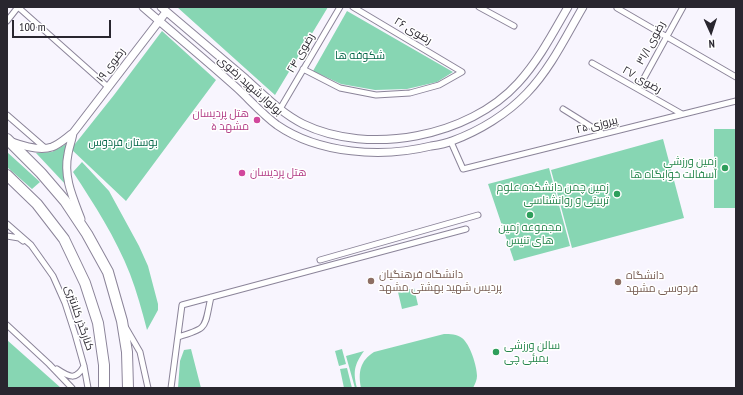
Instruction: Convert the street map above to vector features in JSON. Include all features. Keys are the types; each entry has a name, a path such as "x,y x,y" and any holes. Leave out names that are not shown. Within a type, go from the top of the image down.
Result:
{"highway":[{"path":"8,140 65,200 87,234 108,272 122,321 127,352 128,388"},
{"path":"7,174 37,204 64,239 85,283 98,323 104,365 104,388"}],"street":[{"path":"7,21 18,7 108,87"},
{"name":"بولوار شهید رضوی","path":"143,7 238,89 277,125 297,136 319,144 347,150 376,153 414,150 451,142 478,129 504,113 527,93 547,69 583,7"},
{"name":"رضوی ۲۴","path":"280,109 340,7"},
{"name":"رضوی ۲۶","path":"303,69 340,88 376,95 410,93 439,85 462,72 353,7"},
{"path":"479,7 514,26"},
{"name":"بولوار شهید رضوی","path":"163,9 280,109 303,124 322,131 349,137 376,139 412,137 446,129 472,118 496,103 518,84 536,61 568,7"},
{"name":"رضوی ۳۱/۱","path":"638,89 683,7"},
{"path":"617,8 736,77"},
{"name":"رضوی ۱۹","path":"74,132 159,20 163,9"},
{"name":"رضوی ۲۷","path":"592,63 682,114"},
{"name":"پیروزی ۲۵","path":"451,142 463,169 736,101"},
{"path":"563,109 603,134"},
{"path":"7,115 45,148"},
{"path":"8,140 23,146 45,148 53,147 74,132"},
{"path":"74,132 67,155 66,168 69,188 87,234"},
{"path":"320,260 478,215"},
{"name":"کنارگذر کلانتری","path":"7,224 31,245 53,276 65,304 84,366 88,388"},
{"path":"171,388 182,305 466,229"},
{"path":"7,236 19,238 31,245"},
{"path":"178,337 198,331 204,325 211,297"},
{"path":"122,321 140,352 148,388"},
{"path":"7,325 49,364 72,388"},
{"path":"49,364 68,376 75,376 81,372 84,366"}],"green space":[{"path":"177,7 328,7 275,95"},
{"name":"شکوفه ها","path":"347,11 453,72 437,82 407,89 375,90 341,84 313,71"},
{"name":"بوستان فردوس","path":"162,31 216,80 126,201 71,149"},
{"name":"زمین ورزشی آسفالت خوابگاه ها","path":"714,129 736,129 736,208 714,208"},
{"name":"زمین چمن دانشکده علوم تربیتی و روانشناسی","path":"663,139 684,218 572,248 551,170"},
{"path":"68,143 64,164 66,185 36,153 52,152"},
{"path":"7,152 40,182 32,189 7,167"},
{"path":"82,162 109,191 139,246 148,266 158,304 158,310 147,330 135,288 118,247 89,196 73,172"},
{"name":"مجموعه زمین های تنیس","path":"549,168 570,246 514,261 488,184"},
{"path":"414,288 418,305 402,309 398,292"},
{"path":"444,334 458,336 468,345 477,372 477,379 473,388 361,388 361,367 369,355 374,352"},
{"path":"7,340 61,388 7,388"},
{"path":"191,349 201,388 178,388 180,361 184,350"},
{"path":"342,349 346,364 339,366 335,351"},
{"path":"364,351 358,360 355,369 357,388 355,388 346,356"},
{"path":"347,368 352,388 344,388 340,369"}],"place":[{"name":"هتل پردیسان ۵ مشهد","path":"257,120"},
{"name":"زمین ورزشی آسفالت خوابگاه ها","path":"725,168"},
{"name":"هتل پردیسان","path":"242,173"},
{"name":"زمین چمن دانشکده علوم تربیتی و روانشناسی","path":"617,194"},
{"name":"مجموعه زمین های تنیس","path":"530,215"},
{"name":"دانشگاه فرهنگیان پردیس شهید بهشتی مشهد","path":"371,281"},
{"name":"دانشگاه فردوسی مشهد","path":"618,282"},
{"name":"سالن ورزشی بمبئی چی","path":"496,352"}]}
